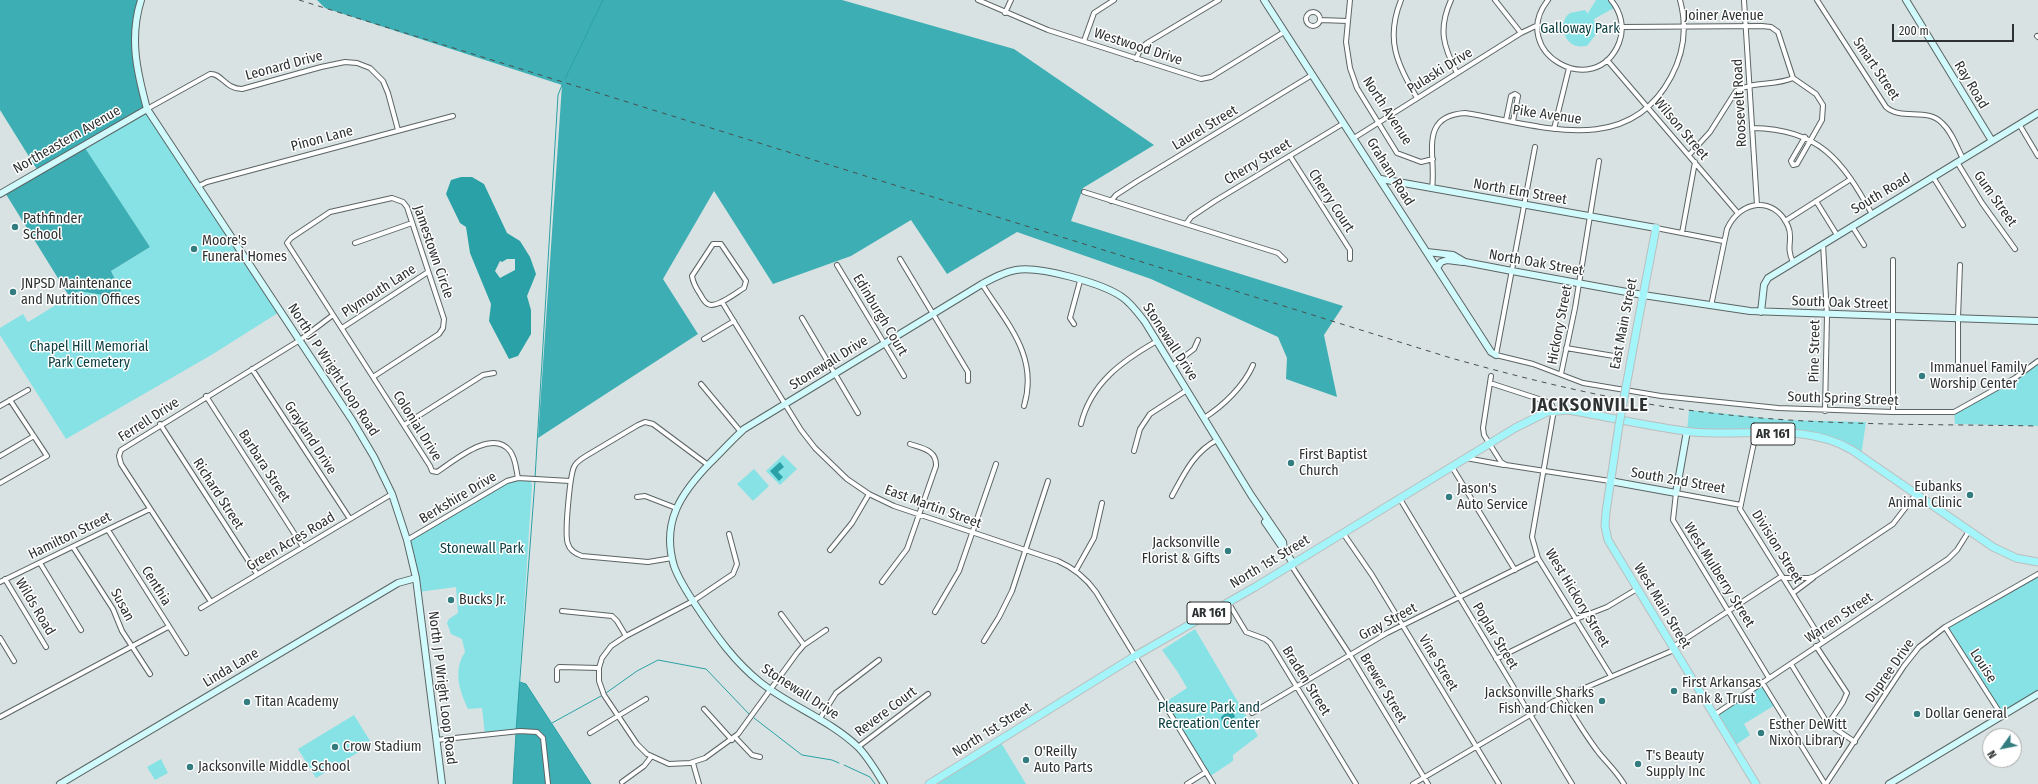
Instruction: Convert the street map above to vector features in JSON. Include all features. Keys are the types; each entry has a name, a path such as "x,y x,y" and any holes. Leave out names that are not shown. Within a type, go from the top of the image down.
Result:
{"main road":[{"name":"East Main Street","path":"1619,425 1642,295 1656,228"},
{"name":"North 1st Street","path":"929,784 1135,656 1344,533 1520,425 1554,410 1568,410 1687,431"},
{"name":"West Main Street","path":"1619,425 1606,512 1606,534 1618,558 1756,784"},
{"name":"AR 161","path":"1687,431 1809,434 1831,439 1852,450 1969,531 2004,553 2022,560 2038,562"}],"street":[{"name":"North J P Wright Loop Road","path":"141,0 135,31 135,55 138,77 147,109 360,433 392,494 407,540 416,578 442,784"},
{"name":"Westwood Drive","path":"978,0 1048,30 1206,80 1284,32"},
{"path":"1006,13 1011,0"},
{"path":"1084,41 1094,13 1114,0"},
{"path":"1136,58 1147,43 1219,0"},
{"name":"Graham Road","path":"1264,0 1381,179 1491,352 1496,355"},
{"name":"North Avenue","path":"1350,0 1346,42 1353,78 1378,123 1397,153 1421,162 1433,159"},
{"path":"1401,0 1394,27 1395,52 1403,73 1417,98"},
{"path":"1451,0 1445,16 1443,36 1446,50 1457,73"},
{"path":"1494,0 1521,33"},
{"path":"1548,0 1541,11 1538,25 1539,39 1546,52 1556,62 1569,68 1587,69 1607,60 1617,47 1622,27 1619,13 1611,0"},
{"name":"Pike Avenue","path":"1432,188 1434,171 1431,147 1432,136 1440,123 1450,116 1464,113 1579,132 1603,129 1621,124 1648,107 1663,91 1674,72 1683,44 1684,26 1680,0"},
{"name":"Roosevelt Road","path":"1744,0 1753,128 1756,205"},
{"name":"Smart Street","path":"1817,0 1886,107 1899,113 1925,114 1938,119 1946,127 1963,158"},
{"name":"Ray Road","path":"1906,0 1992,141"},
{"path":"1320,20 1348,21"},
{"name":"Pulaski Drive","path":"1354,138 1521,33 1538,25"},
{"name":"Joiner Avenue","path":"1622,27 1771,27 1777,31 1794,78"},
{"name":"Wilson Street","path":"1607,60 1737,212"},
{"name":"Leonard Drive","path":"147,109 210,74 217,74 230,86 242,89 321,67 350,62 370,68 383,81 388,93 398,130"},
{"path":"1554,129 1569,68"},
{"name":"Laurel Street","path":"1111,201 1116,195 1136,182 1312,75"},
{"path":"1688,155 1710,132 1736,91 1750,86 1781,82 1794,78 1816,94 1822,101 1824,116 1797,164 1793,165 1791,161 1805,137"},
{"path":"1506,120 1511,96 1515,94 1518,96 1513,121"},
{"name":"Northeastern Avenue","path":"0,194 147,109"},
{"name":"South Road","path":"1761,312 1766,280 1793,262 2038,113"},
{"name":"Pinon Lane","path":"199,186 207,182 453,116"},
{"name":"Cherry Street","path":"1186,224 1191,217 1215,201 1344,124"},
{"path":"2019,124 2038,156"},
{"path":"1753,128 1788,131 1810,140 1836,160 1851,179 1872,214"},
{"path":"1496,355 1535,147"},
{"name":"Cherry Court","path":"1290,156 1350,250 1350,258"},
{"name":"Hickory Street","path":"1561,374 1579,283 1599,161"},
{"path":"1682,233 1695,162"},
{"name":"Gum Street","path":"1957,162 1982,203 2015,249"},
{"path":"1933,177 1963,225"},
{"name":"North Elm Street","path":"1381,179 1656,228"},
{"path":"1785,220 1851,179"},
{"path":"1084,192 1278,253 1285,260"},
{"name":"Jamestown Circle","path":"287,244 291,238 330,212 392,198 403,202 412,223 444,319 443,328 439,334 373,377"},
{"path":"1816,201 1837,235"},
{"path":"1711,306 1723,241 1729,224 1737,212 1756,205 1778,212 1785,220 1790,233 1789,253 1793,262"},
{"path":"355,243 412,223"},
{"path":"1852,226 1864,245"},
{"path":"1656,228 1723,241"},
{"name":"Colonial Drive","path":"287,244 432,471 437,472 481,445 494,442 502,445 510,451 514,459 518,478"},
{"path":"713,244 721,244 746,281 744,288 722,302 708,305 693,283 692,276 713,244"},
{"name":"Pine Street","path":"1823,244 1827,315 1825,410"},
{"name":"North Oak Street","path":"1427,252 1453,255 1465,262 1512,272 1642,295"},
{"path":"900,259 968,372 968,381"},
{"path":"1437,268 1441,262 1447,260 1465,262"},
{"path":"1893,260 1893,412"},
{"name":"Edinburgh Court","path":"837,265 904,376"},
{"path":"1958,370 1960,265"},
{"name":"Stonewall Drive","path":"884,784 858,747 844,735 770,690 749,673 727,650 693,601 680,579 672,558 671,536 676,508 688,487 741,432 982,284 1000,275 1023,270 1048,271 1115,292 1122,297 1138,312 1157,341 1263,514 1283,542 1284,549 1292,564"},
{"name":"Plymouth Lane","path":"342,328 428,272"},
{"path":"1074,324 1070,318 1080,281"},
{"path":"982,284 1024,354 1029,382 1024,406"},
{"name":"South Oak Street","path":"1642,295 1761,312 2038,321"},
{"name":"East Martin Street","path":"722,302 808,439 827,461 847,479 869,494 894,506 1058,562 1076,570 1096,592 1213,784"},
{"path":"300,340 333,315"},
{"path":"802,318 858,413"},
{"path":"704,339 734,321"},
{"name":"Ferrell Drive","path":"211,602 121,464 120,454 125,446 300,340"},
{"path":"1172,366 1194,349 1198,340"},
{"path":"1081,424 1095,391 1101,382 1119,365 1157,341"},
{"path":"1566,348 1620,357"},
{"name":"South Spring Street","path":"1496,355 1533,364 1583,383 1634,391 1749,406 1893,412 1954,412 2015,378 2038,360"},
{"path":"1204,418 1224,402 1248,374 1253,365"},
{"name":"Grayland Drive","path":"252,369 350,519"},
{"path":"404,425 483,375 494,373"},
{"path":"1492,376 1483,428 1484,435 1499,460 1506,465"},
{"path":"1490,383 1545,401 1552,405 1554,410"},
{"path":"701,384 741,432"},
{"path":"0,406 28,390"},
{"path":"1134,451 1140,429 1150,414 1187,390"},
{"name":"Barbara Street","path":"206,396 303,547"},
{"path":"0,483 47,456 10,400"},
{"name":"West Hickory Street","path":"1554,410 1532,537 1538,558 1611,676"},
{"path":"672,558 648,562 582,556 573,552 567,540 570,481 573,468 577,462 638,425 646,422 653,424 708,465"},
{"name":"Richard Street","path":"160,424 257,574"},
{"name":"West Mulberry Street","path":"1687,431 1672,515 1674,523 1769,678"},
{"name":"Division Street","path":"1756,433 1741,505 1742,512 1823,642"},
{"path":"0,456 34,436"},
{"path":"1172,496 1196,456 1206,446 1217,440"},
{"path":"882,582 907,549 920,516 936,462 930,451 910,444"},
{"path":"1465,458 1610,481"},
{"path":"935,612 956,578 996,464"},
{"path":"1452,467 1515,570"},
{"name":"Berkshire Drive","path":"407,540 490,490 518,478 570,481"},
{"path":"984,641 1006,604 1026,551 1048,481"},
{"name":"South 2nd Street","path":"1610,481 1741,505"},
{"name":"Green Acres Road","path":"201,608 392,494"},
{"path":"830,550 852,523 869,494"},
{"path":"1793,592 1814,576 1893,524 1916,494"},
{"path":"637,498 645,496 676,508"},
{"name":"Poplar Street","path":"1400,499 1572,784"},
{"path":"1076,570 1094,538 1102,503"},
{"name":"Hamilton Street","path":"0,582 150,509"},
{"name":"Centhia","path":"108,530 168,627 186,653"},
{"name":"Warren Street","path":"1714,715 1948,559 1957,550 1969,531"},
{"name":"Vine Street","path":"1344,533 1403,626 1499,784"},
{"path":"728,534 737,564 736,570 727,579 693,601 626,636 606,652 599,668 601,688 637,744 651,757 669,764 693,763 705,758 733,738 804,645 826,630"},
{"name":"Susan","path":"73,547 113,609 122,630 150,674"},
{"name":"Gray Street","path":"1252,713 1350,655 1403,626 1538,558"},
{"path":"40,563 81,630"},
{"name":"Brewer Street","path":"1292,564 1350,655 1428,784"},
{"name":"Dupree Drive","path":"1826,784 1912,655 1925,640 1944,627 2038,574"},
{"path":"1413,784 1530,714 1673,649 1728,611 1782,577 1809,578 1814,576"},
{"name":"Linda Lane","path":"60,784 398,583 416,578"},
{"name":"Wilds Road","path":"5,579 46,647"},
{"path":"1496,659 1576,619 1607,607 1637,589"},
{"name":"Braden Street","path":"1228,602 1246,632 1265,639 1270,643 1356,784"},
{"path":"562,610 612,616 617,620 626,636"},
{"path":"781,614 804,645"},
{"path":"0,717 168,627"},
{"name":"Louise","path":"1944,627 2002,716"},
{"path":"0,638 14,661"},
{"path":"1816,646 1847,693 1843,702 1828,724"},
{"path":"819,720 836,692 879,660"},
{"path":"1791,664 1828,724 1855,742"},
{"path":"557,680 557,669 559,667 599,668"},
{"path":"1762,682 1826,784"},
{"name":"Revere Court","path":"858,747 928,694"},
{"path":"1889,784 2038,694"},
{"path":"1563,698 1588,738 1600,754 1613,766 1624,784"},
{"path":"590,733 646,699"},
{"path":"704,709 752,755 760,757"},
{"path":"436,740 520,731 537,732 542,736 548,784"},
{"path":"622,782 644,766 651,757"},
{"path":"693,763 699,784"},
{"path":"1187,784 1206,772"}],"green space":[{"name":"Galloway Park","path":"1596,0 1611,0 1616,7 1594,19 1597,33 1587,46 1572,44 1565,36 1563,26 1566,17 1570,13 1585,10 1589,15 1588,13"},
{"name":"Chapel Hill Memorial Park Cemetery","path":"147,109 281,311 213,354 66,439 0,335 0,328 23,314 28,322 79,291 109,296 121,290 111,271 150,247 82,145"},
{"path":"2038,361 2038,426 1955,424 1954,412 2015,378"},
{"path":"1689,410 1783,420 1866,422 1861,456 1826,438 1687,431"},
{"path":"783,455 797,469 780,485 766,471"},
{"path":"754,469 769,486 753,501 737,484"},
{"name":"Stonewall Park","path":"530,479 532,485 516,731 485,735 482,708 468,709 460,687 458,673 459,666 465,652 462,639 451,634 447,623 449,619 458,613 456,587 418,592 407,540 507,481"},
{"path":"2038,574 2038,694 2002,716 1945,627"},
{"name":"Pleasure Park and Recreation Center","path":"1195,629 1258,736 1233,755 1233,761 1209,777 1164,703 1187,688 1162,650"},
{"path":"1761,683 1775,705 1744,724 1750,735 1733,747 1714,715"},
{"name":"Crow Stadium","path":"354,715 372,744 316,778 298,749"},
{"path":"1000,741 1026,784 929,784"},
{"path":"161,759 168,773 155,780 147,767"}],"shaded area":[{"path":"0,0 141,0 134,43 147,109 83,145 150,247 111,271 121,291 109,296 79,291 69,296 4,191 38,171 0,110"},
{"path":"317,0 842,0 1014,49 1154,145 1083,188 1071,221 1343,306 1324,335 1337,397 1286,379 1287,358 1278,337 1151,279 1017,232 947,274 911,220 851,256 773,284 714,191 663,279 698,334 538,438 562,85 325,8"},
{"path":"461,177 472,177 484,184 507,233 520,241 530,257 536,274 527,296 531,310 531,334 518,356 509,359 489,321 491,304 470,253 466,227 460,223 446,194 451,180","holes":["507,259 515,259 515,270 500,278 495,271 500,261 502,262"]},
{"path":"780,462 784,467 778,472 783,477 779,481 770,471"},
{"path":"519,682 526,684 591,784 513,784"},
{"path":"1229,710 1233,711 1235,717 1224,723 1222,722 1221,717"}],"waterway":[{"path":"565,79 603,0"},
{"path":"535,478 558,95 562,85"},
{"path":"516,730 535,481"},
{"path":"606,693 637,671 658,660 706,669 749,714"},
{"path":"520,682 526,684 591,784"},
{"path":"552,723 601,696"},
{"path":"754,718 802,755 832,760 839,763"},
{"path":"513,784 516,733"},
{"path":"844,765 870,777 875,784"}],"railway":[{"path":"299,0 1451,358 1518,376 1584,392 1652,405 1759,418 1839,423 2038,426"}],"place":[{"name":"Pathfinder School","path":"15,227"},
{"name":"Moore's Funeral Homes","path":"194,249"},
{"name":"JNPSD Maintenance and Nutrition Offices","path":"13,292"},
{"name":"Immanuel Family Worship Center","path":"1922,376"},
{"name":"First Baptist Church","path":"1291,463"},
{"name":"Eubanks Animal Clinic","path":"1970,495"},
{"name":"Jason's Auto Service","path":"1449,497"},
{"name":"Jacksonville Florist & Gifts","path":"1228,551"},
{"name":"Bucks Jr.","path":"451,600"},
{"name":"First Arkansas Bank & Trust","path":"1674,691"},
{"name":"Jacksonville Sharks Fish and Chicken","path":"1602,701"},
{"name":"Titan Academy","path":"247,702"},
{"name":"Dollar General","path":"1917,714"},
{"name":"Esther DeWitt Nixon Library","path":"1761,733"},
{"name":"Crow Stadium","path":"335,747"},
{"name":"O'Reilly Auto Parts","path":"1026,760"},
{"name":"T's Beauty Supply Inc","path":"1638,764"},
{"name":"Jacksonville Middle School","path":"190,767"}],"district":[{"name":"JACKSONVILLE","path":"1590,406"}]}
